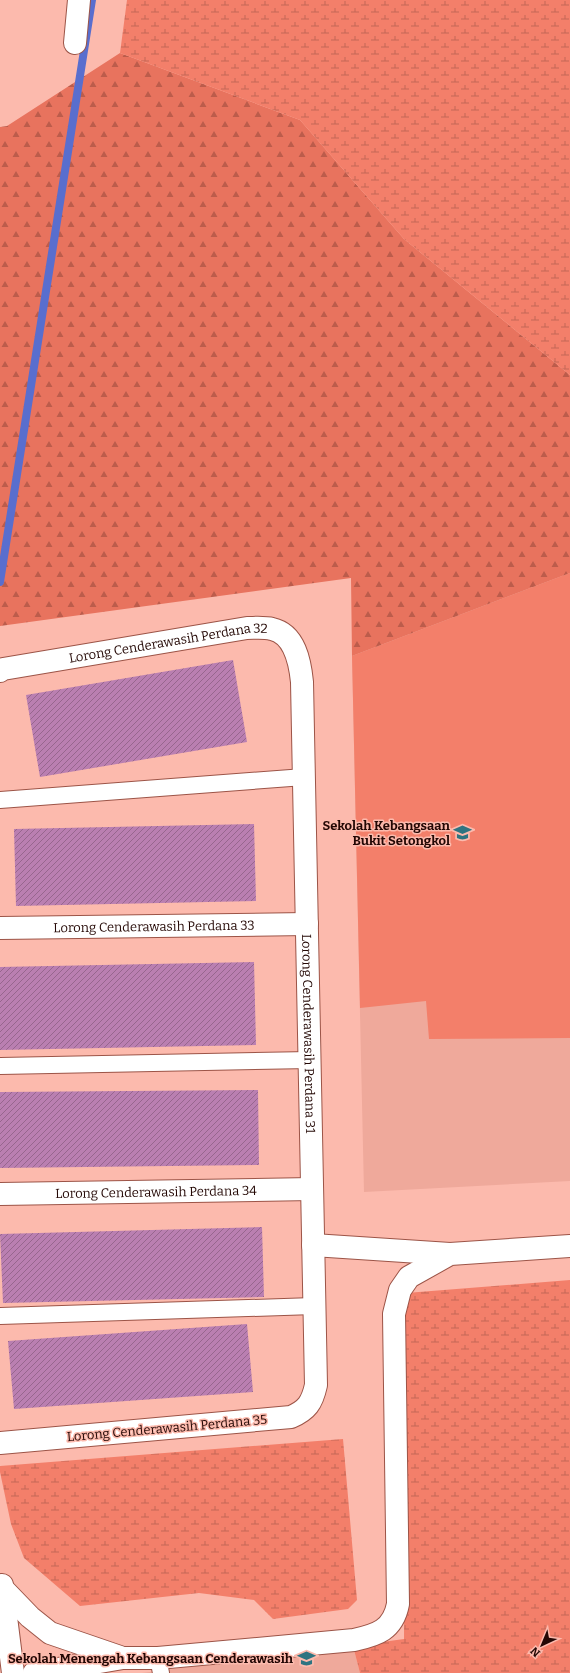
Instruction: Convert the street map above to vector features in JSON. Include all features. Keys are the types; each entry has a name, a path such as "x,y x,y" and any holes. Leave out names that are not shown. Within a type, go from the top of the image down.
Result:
{"street":[{"path":"75,43 79,0"},
{"name":"Lorong Cenderawasih Perdana 32","path":"0,671 3,669 247,628 263,628 274,629 287,638 296,651 301,667 302,682"},
{"name":"Lorong Cenderawasih Perdana 31","path":"302,682 316,1385"},
{"name":"Lorong Cenderawasih Perdana 33","path":"0,928 307,924"},
{"name":"Lorong Cenderawasih Perdana 34","path":"0,1194 312,1189"},
{"path":"313,1245 450,1254 570,1246"},
{"path":"1,1583 30,1617 50,1633 123,1658 159,1666 354,1640 377,1634 387,1627 396,1616 398,1604 394,1314 400,1290 409,1277 450,1254"},
{"name":"Lorong Cenderawasih Perdana 35","path":"0,1443 291,1417 302,1412 311,1401 316,1385"},
{"path":"1,1583 13,1673"},
{"path":"34,1673 123,1658"}],"lane":[{"path":"0,800 304,777"},
{"path":"0,1066 310,1060"},
{"path":"0,1316 314,1306"}],"shaded area":[{"name":"Sekolah Kebangsaan Bukit Setongkol","path":"570,573 570,1181 364,1192 352,656"},
{"name":"Sekolah Menengah Kebangsaan Cenderawasih","path":"353,1646 360,1673 142,1673"}],"green space":[{"path":"127,0 570,0 570,375 404,239 300,120 120,53"},
{"path":"120,53 300,120 404,239 570,375 570,573 352,656 351,578 0,626 0,127 7,126"},
{"name":"Sekolah Kebangsaan Bukit Setongkol","path":"570,573 570,1038 429,1039 426,1001 360,1008 352,656"},
{"path":"570,1280 570,1673 360,1673 353,1646 404,1639 406,1293"},
{"path":"343,1439 357,1600 348,1609 273,1619 254,1600 199,1593 80,1606 24,1558 11,1524 0,1472 0,1466"}],"building":[{"path":"233,660 247,742 40,777 26,695"},
{"path":"254,824 256,901 16,906 14,829"},
{"path":"254,962 256,1045 0,1050 0,967"},
{"path":"258,1090 259,1165 0,1168 0,1092"},
{"path":"262,1227 264,1297 3,1303 0,1234"},
{"path":"247,1324 253,1392 14,1409 8,1341"}],"waterway":[{"path":"0,582 92,0"}],"place":[{"name":"Sekolah Kebangsaan Bukit Setongkol","path":"463,832"},
{"name":"Sekolah Menengah Kebangsaan Cenderawasih","path":"306,1658"}]}
